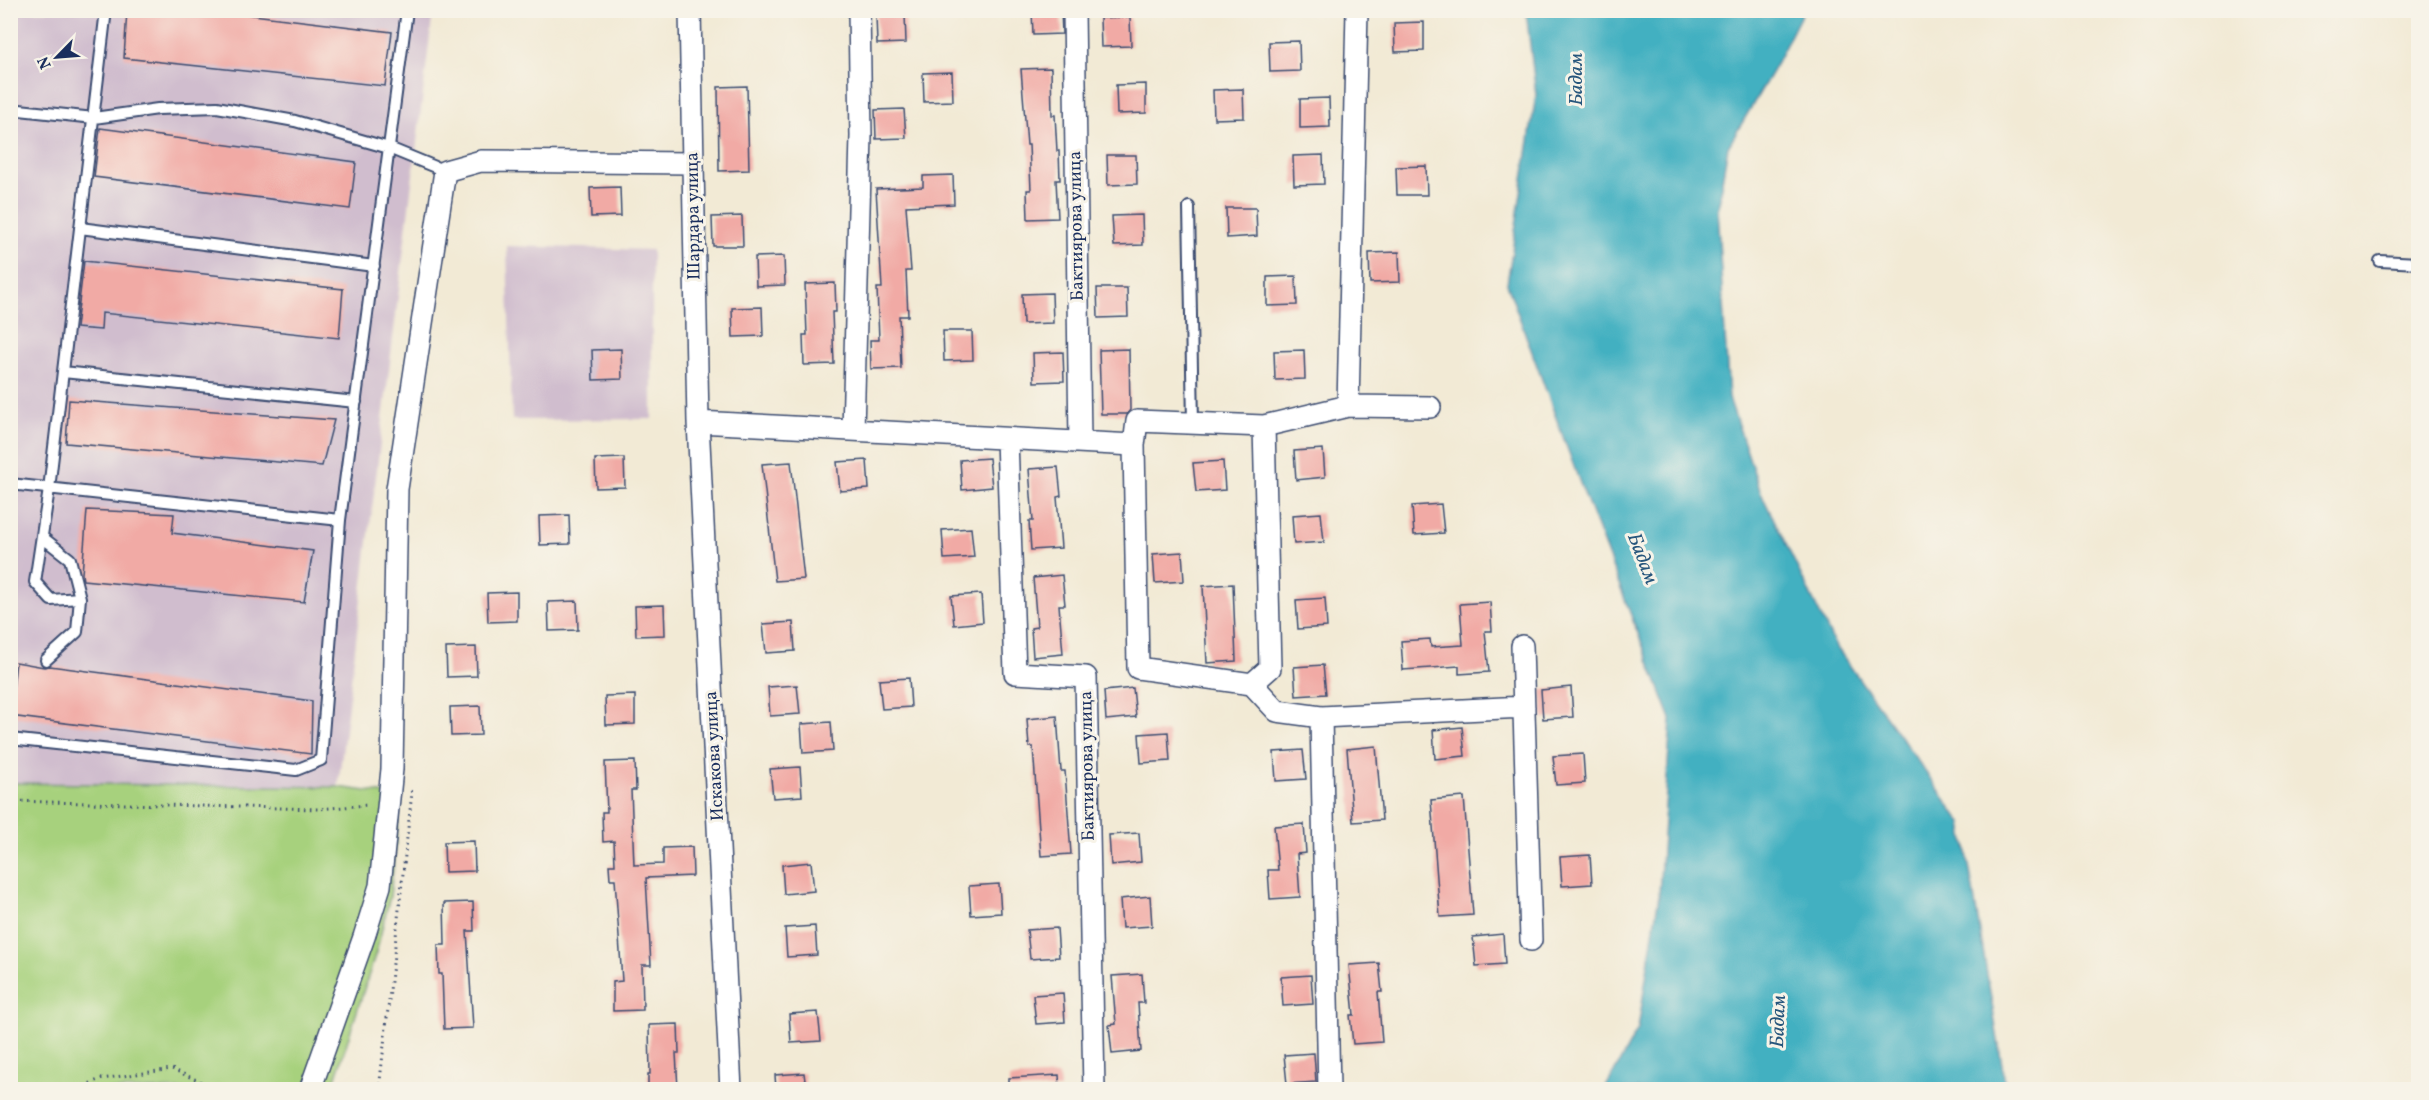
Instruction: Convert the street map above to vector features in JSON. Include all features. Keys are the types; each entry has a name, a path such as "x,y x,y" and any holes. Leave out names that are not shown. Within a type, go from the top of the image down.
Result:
{"street":[{"name":"Шардара улица","path":"690,10 698,422"},
{"path":"853,430 861,136 859,10"},
{"name":"Бактиярова улица","path":"1074,10 1080,442"},
{"path":"1348,405 1357,10"},
{"path":"310,1089 380,886 392,769 397,489 445,171 481,161 693,163"},
{"path":"1430,407 1348,405 1264,426 1137,421 1134,445 1138,668 1252,684 1277,711 1321,717 1524,707"},
{"path":"698,422 1134,445"},
{"name":"Искакова улица","path":"698,422 732,1089"},
{"path":"1252,684 1270,668 1264,426"},
{"name":"Бактиярова улица","path":"1007,439 1015,674 1086,677 1094,1089"},
{"path":"1522,645 1531,940"},
{"path":"1321,717 1329,1089"}],"lane":[{"path":"80,598 51,600 35,582 49,489 106,10"},
{"path":"10,739 296,770 321,760 340,520 407,10"},
{"path":"10,109 94,118 158,109 217,107 295,121 389,148 445,171"},
{"path":"1189,207 1193,423"},
{"path":"80,228 374,266"},
{"path":"2380,261 2418,263"},
{"path":"63,372 356,402"},
{"path":"10,484 340,520"},
{"path":"42,537 70,559 80,598 77,632 46,660"}],"path":[{"path":"379,1089 412,792 392,769"},
{"path":"10,801 318,809 388,804"},
{"path":"73,1089 101,1079 172,1069 219,1089"}],"shaded area":[{"path":"11,11 433,11 338,787 11,783"},
{"path":"507,246 652,250 652,419 512,420"}],"green space":[{"path":"11,783 338,787 401,796 390,896 377,949 332,1089 11,1090"}],"water":[{"name":"Бадам","path":"1526,11 1803,11 1773,70 1728,147 1717,209 1729,398 1761,493 1835,645 1962,823 2006,1089 1605,1089 1638,1029 1659,895 1671,719 1580,483 1507,284 1536,95"}],"building":[{"path":"127,10 213,10 392,32 385,86 124,58"},
{"path":"1032,10 1061,10 1062,34 1033,35"},
{"path":"905,14 906,43 877,44 876,15"},
{"path":"1130,17 1131,46 1101,47 1100,18"},
{"path":"1424,22 1424,51 1395,52 1394,23"},
{"path":"1299,41 1300,71 1270,72 1269,42"},
{"path":"1051,68 1052,115 1055,115 1057,151 1059,151 1060,180 1056,180 1058,218 1028,219 1027,190 1031,190 1029,145 1027,145 1021,69"},
{"path":"952,72 953,101 924,102 923,73"},
{"path":"1146,84 1146,113 1117,114 1116,85"},
{"path":"747,86 749,170 719,171 718,87"},
{"path":"1243,89 1244,118 1214,119 1213,90"},
{"path":"1329,98 1330,127 1300,128 1300,99"},
{"path":"904,109 906,138 876,139 875,110"},
{"path":"100,128 356,162 350,209 94,177"},
{"path":"1107,155 1136,155 1137,184 1108,185"},
{"path":"1323,155 1324,184 1294,185 1293,156"},
{"path":"1426,166 1427,195 1397,195 1396,167"},
{"path":"953,175 954,204 906,206 911,271 906,271 908,316 899,316 901,368 871,369 870,340 879,340 877,288 882,288 876,189 923,187 923,176"},
{"path":"620,187 621,216 591,217 590,188"},
{"path":"1226,208 1256,208 1257,236 1227,238"},
{"path":"1142,215 1143,245 1114,246 1112,216"},
{"path":"742,216 743,246 713,246 712,217"},
{"path":"1399,252 1400,282 1370,283 1369,253"},
{"path":"784,256 785,285 756,286 755,257"},
{"path":"84,261 343,289 339,338 102,313 101,330 76,328"},
{"path":"1296,276 1297,305 1267,306 1267,277"},
{"path":"835,283 836,312 832,312 834,364 804,365 803,335 807,335 805,284"},
{"path":"1097,288 1127,288 1128,317 1098,318"},
{"path":"1052,293 1053,323 1023,324 1022,294"},
{"path":"762,307 763,336 733,337 732,308"},
{"path":"943,331 972,331 973,360 944,361"},
{"path":"621,349 622,379 593,380 592,350"},
{"path":"1129,349 1130,410 1127,414 1101,414 1099,350"},
{"path":"1304,350 1305,379 1275,380 1274,351"},
{"path":"1063,352 1064,381 1034,382 1033,353"},
{"path":"69,400 334,420 322,466 66,443"},
{"path":"1323,449 1325,477 1296,480 1294,451"},
{"path":"624,458 625,487 596,488 595,459"},
{"path":"989,458 992,487 962,490 960,460"},
{"path":"867,460 869,489 840,491 837,462"},
{"path":"1223,461 1225,490 1196,492 1193,463"},
{"path":"791,462 804,579 775,581 762,464"},
{"path":"1058,467 1061,496 1057,497 1061,548 1031,550 1029,521 1033,521 1029,469"},
{"path":"1441,504 1444,533 1414,535 1412,506"},
{"path":"87,510 174,514 172,533 313,551 304,602 83,580"},
{"path":"1321,513 1324,542 1294,544 1292,515"},
{"path":"569,515 570,544 540,545 539,516"},
{"path":"971,528 974,557 944,559 942,530"},
{"path":"1182,552 1184,581 1155,583 1153,554"},
{"path":"1062,575 1065,605 1059,605 1063,654 1033,657 1031,628 1037,627 1033,578"},
{"path":"1233,584 1236,661 1207,663 1203,586"},
{"path":"517,592 517,621 488,622 487,593"},
{"path":"981,594 983,622 954,625 951,596"},
{"path":"1325,598 1327,627 1298,629 1296,600"},
{"path":"577,601 578,630 549,631 548,602"},
{"path":"1490,602 1492,631 1485,631 1489,672 1459,674 1459,666 1403,670 1401,641 1430,639 1431,647 1463,645 1460,604"},
{"path":"664,605 665,635 636,636 635,606"},
{"path":"793,622 795,651 766,653 763,624"},
{"path":"476,647 477,676 447,677 446,648"},
{"path":"16,662 312,701 311,754 10,716"},
{"path":"1323,665 1326,694 1296,696 1294,667"},
{"path":"909,678 911,707 882,709 879,680"},
{"path":"797,685 800,714 770,716 768,687"},
{"path":"1571,687 1573,717 1543,719 1541,690"},
{"path":"1133,688 1136,717 1106,720 1104,691"},
{"path":"635,695 635,724 606,725 605,696"},
{"path":"480,706 481,735 451,736 450,707"},
{"path":"1057,716 1061,771 1065,771 1071,854 1041,856 1033,747 1029,747 1027,719"},
{"path":"831,722 833,751 803,753 801,724"},
{"path":"1462,727 1465,756 1435,759 1433,730"},
{"path":"1168,732 1170,761 1141,763 1139,734"},
{"path":"1376,746 1382,820 1353,822 1347,749"},
{"path":"1303,750 1306,779 1276,781 1274,752"},
{"path":"1583,754 1585,783 1556,785 1553,756"},
{"path":"635,761 636,790 631,790 634,865 663,864 663,848 692,847 693,876 646,878 651,965 642,965 643,1010 613,1011 613,982 622,981 615,879 610,879 609,865 615,865 614,841 603,842 602,812 607,812 605,762"},
{"path":"800,767 802,796 773,798 770,769"},
{"path":"1464,797 1473,915 1440,917 1431,800"},
{"path":"1304,824 1306,853 1297,854 1300,897 1270,899 1268,870 1278,870 1274,826"},
{"path":"1139,833 1141,862 1111,865 1109,835"},
{"path":"474,841 475,871 445,872 444,842"},
{"path":"1590,855 1592,884 1562,886 1560,857"},
{"path":"811,862 814,891 784,894 782,865"},
{"path":"999,884 1001,913 971,915 969,886"},
{"path":"1150,896 1152,926 1122,928 1120,899"},
{"path":"473,902 474,931 467,931 473,1028 444,1029 442,974 439,974 438,945 445,945 444,903"},
{"path":"815,926 817,955 787,957 785,928"},
{"path":"1057,928 1059,957 1030,959 1027,930"},
{"path":"1503,934 1505,964 1476,966 1473,937"},
{"path":"1379,963 1382,992 1378,992 1382,1042 1353,1044 1350,1015 1354,1015 1349,965"},
{"path":"1142,974 1144,1003 1138,1003 1141,1051 1112,1054 1109,1025 1116,1024 1112,976"},
{"path":"1311,975 1313,1004 1283,1006 1281,977"},
{"path":"1063,993 1065,1022 1036,1024 1033,995"},
{"path":"818,1012 821,1041 791,1043 789,1014"},
{"path":"678,1024 679,1053 676,1053 678,1089 648,1089 649,1025"},
{"path":"1314,1053 1316,1082 1287,1084 1284,1055"},
{"path":"804,1073 806,1089 776,1089 775,1075"},
{"path":"1059,1075 1060,1089 1009,1089 1009,1078"}]}
